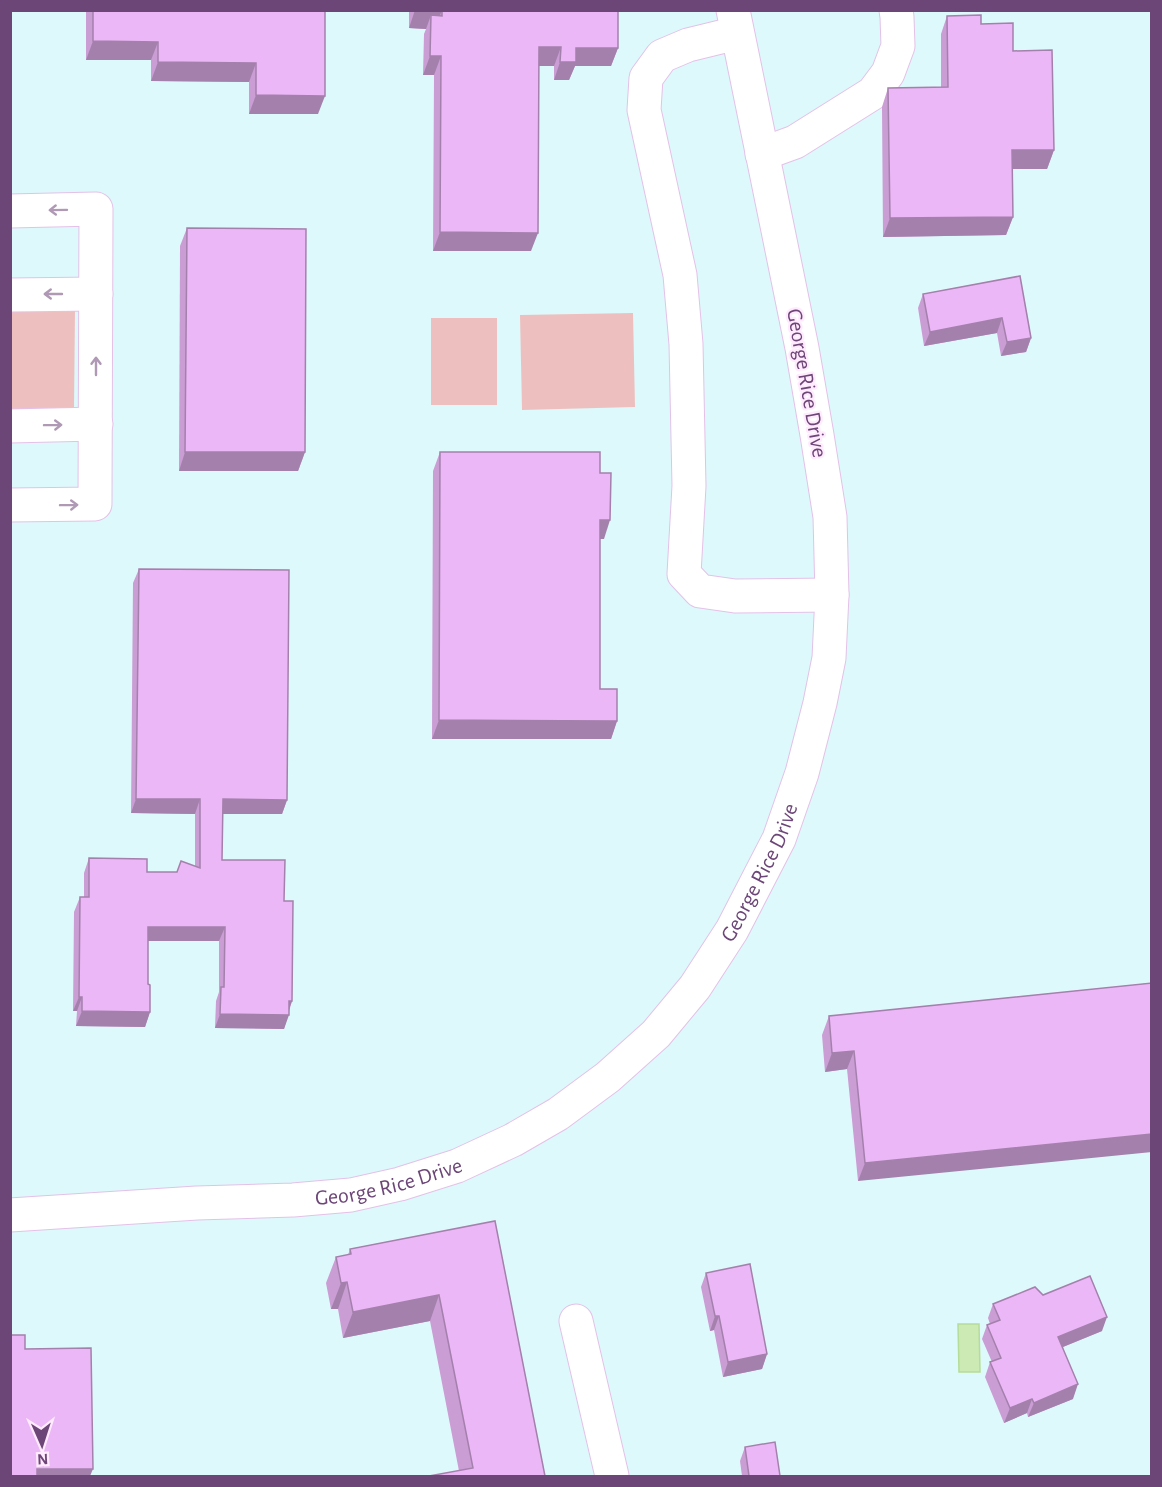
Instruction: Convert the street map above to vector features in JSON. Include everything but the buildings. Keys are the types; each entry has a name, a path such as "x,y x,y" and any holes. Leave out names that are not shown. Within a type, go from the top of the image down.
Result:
{"street":[{"path":"762,154 795,142 873,93 888,73 898,46 896,10"},
{"path":"735,22 662,56 646,78 644,110 680,275 686,344 689,486 684,574 700,591 735,596 832,595"},
{"name":"George Rice Drive","path":"10,1215 351,1195 400,1184 457,1166 513,1140 558,1114 608,1077 656,1034 695,987 732,930 779,839 802,773 829,658 832,595 830,517 802,348 735,22"},
{"path":"10,211 96,209 95,504 10,505"},
{"path":"10,295 96,294"},
{"path":"10,426 96,424"},
{"path":"576,1321 612,1476"}],"shaded area":[{"path":"11,11 1151,11 1151,1476 11,1476"},
{"path":"11,310 75,310 74,409 11,409"},
{"path":"633,313 635,407 522,410 520,315"},
{"path":"431,318 497,318 497,405 431,405"},
{"path":"958,1324 979,1324 980,1372 959,1372"}]}
